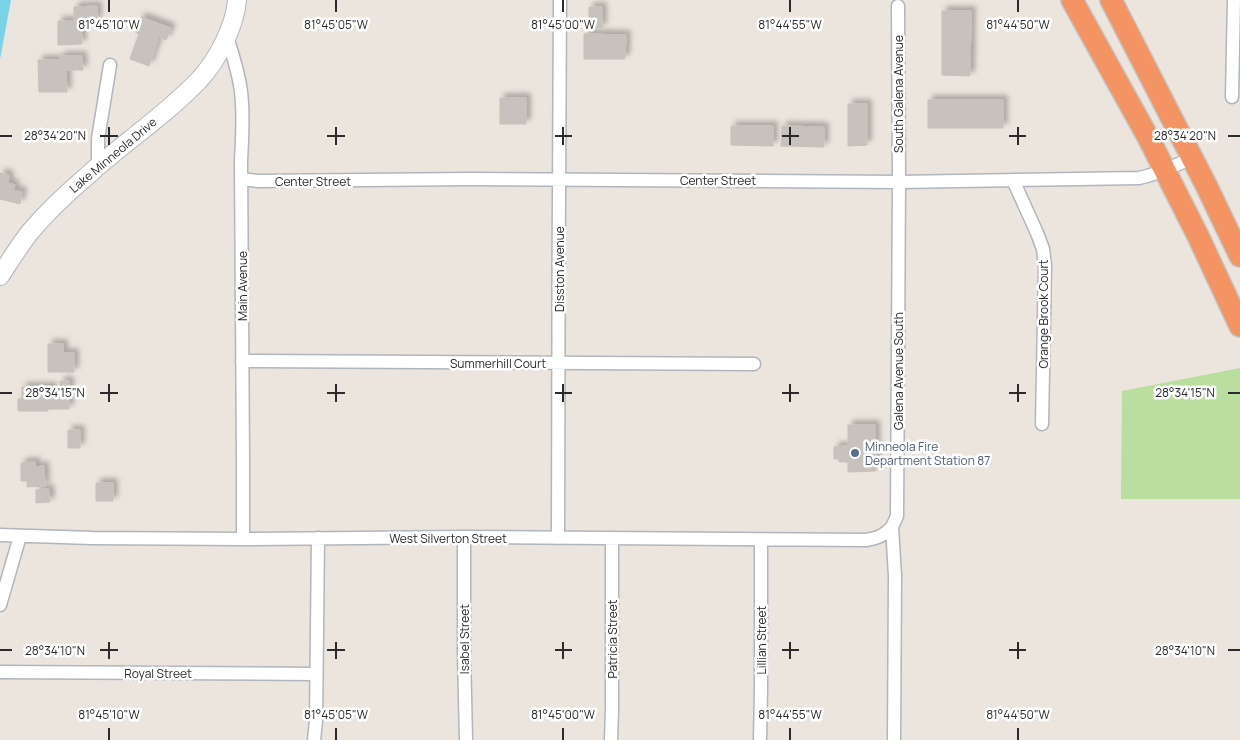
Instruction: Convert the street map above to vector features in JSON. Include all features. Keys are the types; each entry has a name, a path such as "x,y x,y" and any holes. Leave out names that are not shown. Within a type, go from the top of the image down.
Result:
{"highway":[{"path":"1072,0 1135,112 1208,257 1240,326"},
{"path":"1112,0 1240,256"}],"street":[{"name":"Lake Minneola Drive","path":"0,276 31,231 51,209 98,166 165,111 200,79 211,65 226,36 233,20 237,0"},
{"name":"Disston Avenue","path":"558,538 560,0"},
{"path":"1232,96 1234,0"},
{"name":"South Galena Avenue","path":"898,6 899,182"},
{"name":"Main Avenue","path":"226,36 235,63 241,91 242,114 243,539"},
{"path":"98,166 98,139 110,65"},
{"name":"Center Street","path":"241,179 258,181 470,179 899,182 1140,178 1153,176 1192,158"},
{"name":"Orange Brook Court","path":"1013,180 1043,249 1045,266 1042,424"},
{"name":"Galena Avenue South","path":"894,740 895,576 892,527 897,516 899,182"},
{"name":"Summerhill Court","path":"242,361 754,364"},
{"name":"West Silverton Street","path":"0,535 243,539 464,537 866,540 884,535 892,527"},
{"path":"0,605 20,536"},
{"name":"Isabel Street","path":"464,537 466,740"},
{"path":"314,740 316,721 318,538"},
{"name":"Patricia Street","path":"611,740 612,538"},
{"name":"Lillian Street","path":"760,740 761,540"},
{"name":"Royal Street","path":"0,672 316,674"}],"green space":[{"path":"1240,368 1240,499 1121,499 1122,391"}],"water":[{"path":"0,0 11,0 0,59"}],"building":[{"path":"97,6 97,21 81,21 82,44 58,45 58,21 74,21 74,7"},
{"path":"589,7 602,7 602,28 589,28"},
{"path":"942,11 971,11 970,76 942,75"},
{"path":"141,17 171,28 166,40 159,37 149,66 130,59 139,34 135,32"},
{"path":"584,34 626,35 625,59 584,59"},
{"path":"60,56 82,56 83,70 66,70 67,92 39,92 38,60 60,60"},
{"path":"500,98 526,98 526,124 500,124"},
{"path":"928,100 1003,100 1003,128 928,128"},
{"path":"848,104 867,104 867,145 848,146"},
{"path":"731,126 773,126 773,146 731,145"},
{"path":"782,126 824,127 824,147 781,146"},
{"path":"0,173 9,175 8,183 15,185 13,190 22,192 20,204 0,199"},
{"path":"48,344 63,344 63,353 74,353 74,372 48,372"},
{"path":"60,381 69,381 69,409 18,411 18,399 22,399 22,387 52,387 52,394 60,394"},
{"name":"Minneola Fire Department Station 87","path":"848,425 875,425 876,471 848,472 848,462 839,462 839,459 834,459 834,447 848,446"},
{"path":"68,430 80,430 80,448 68,448"},
{"path":"35,462 35,467 44,466 45,486 27,487 27,481 21,481 21,463"},
{"path":"96,483 113,483 113,501 96,501"},
{"path":"49,489 50,502 36,503 36,490"}],"place":[{"name":"Minneola Fire Department Station 87","path":"855,453"}]}
